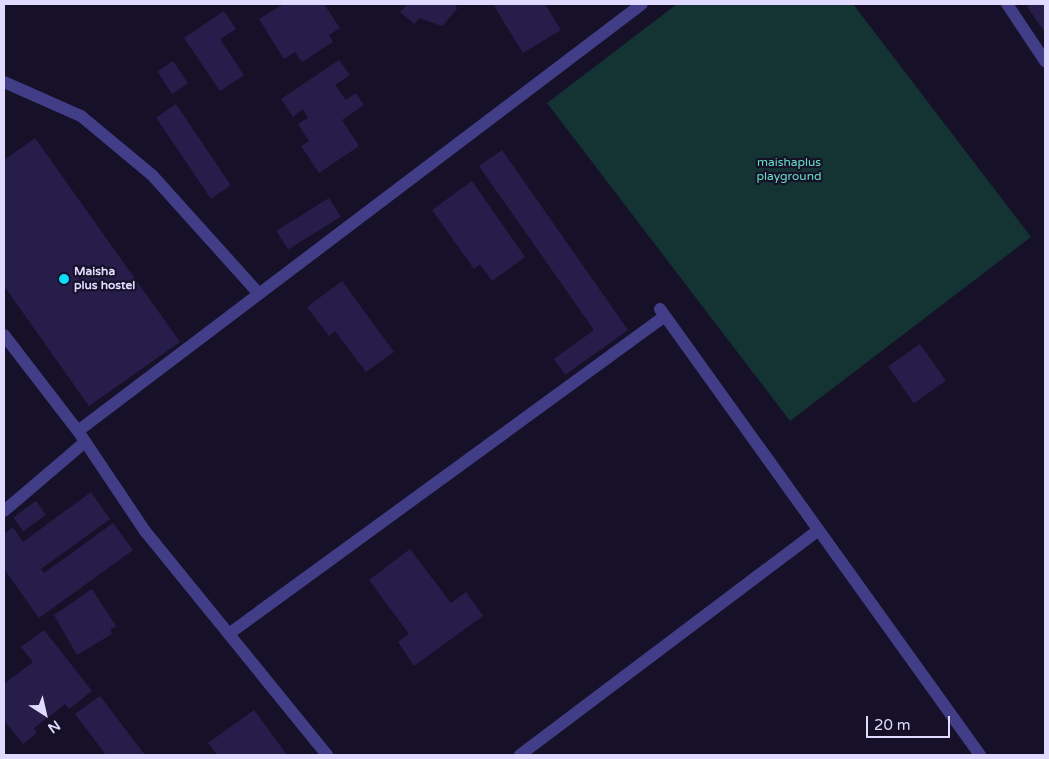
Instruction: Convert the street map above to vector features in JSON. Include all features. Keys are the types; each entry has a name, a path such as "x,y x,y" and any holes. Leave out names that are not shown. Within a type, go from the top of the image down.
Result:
{"street":[{"path":"4,512 82,436 259,294 642,4"},
{"path":"1008,4 1045,60"},
{"path":"4,82 80,116 138,164 259,294"},
{"path":"230,633 662,312 817,531 980,755"},
{"path":"4,335 82,436 145,531 230,633 327,755"},
{"path":"520,755 817,531"}],"green space":[{"name":"maishaplus playground","path":"677,4 853,4 1031,237 790,421 547,103"}],"building":[{"path":"284,4 324,4 340,28 329,35 333,42 302,62 295,52 284,59 259,19"},
{"path":"407,4 455,4 457,9 442,26 419,18 414,24 400,12"},
{"path":"497,4 545,4 561,30 523,53 494,6"},
{"path":"1031,4 1045,4 1045,32 1027,7"},
{"path":"224,11 236,29 220,39 244,75 220,91 184,38"},
{"path":"339,60 350,75 335,85 346,100 356,93 364,105 342,120 359,146 319,173 301,146 309,141 298,124 308,118 303,109 293,117 281,99"},
{"path":"173,61 188,83 172,94 157,72"},
{"path":"176,104 231,185 211,199 156,117"},
{"path":"35,138 180,342 89,406 4,286 4,160"},
{"path":"502,150 628,330 565,375 554,359 594,330 479,166"},
{"path":"472,181 525,257 492,281 480,264 474,269 432,210"},
{"path":"329,198 341,217 288,250 276,231"},
{"path":"342,281 394,352 366,372 335,331 329,336 307,307"},
{"path":"920,344 946,381 914,403 888,366"},
{"path":"91,492 110,519 41,569 44,573 113,523 133,550 39,618 4,569 4,534 13,527 23,542"},
{"path":"36,501 46,515 23,531 13,517"},
{"path":"410,549 451,603 466,592 483,616 414,666 398,642 409,634 369,580"},
{"path":"92,589 116,626 110,630 112,634 77,655 54,615"},
{"path":"44,630 92,691 69,709 65,704 34,728 37,733 23,744 4,720 4,684 33,662 21,647"},
{"path":"100,696 145,755 106,755 75,714"},
{"path":"254,710 287,755 217,755 208,743"}],"place":[{"name":"Maisha plus hostel","path":"64,279"}]}
